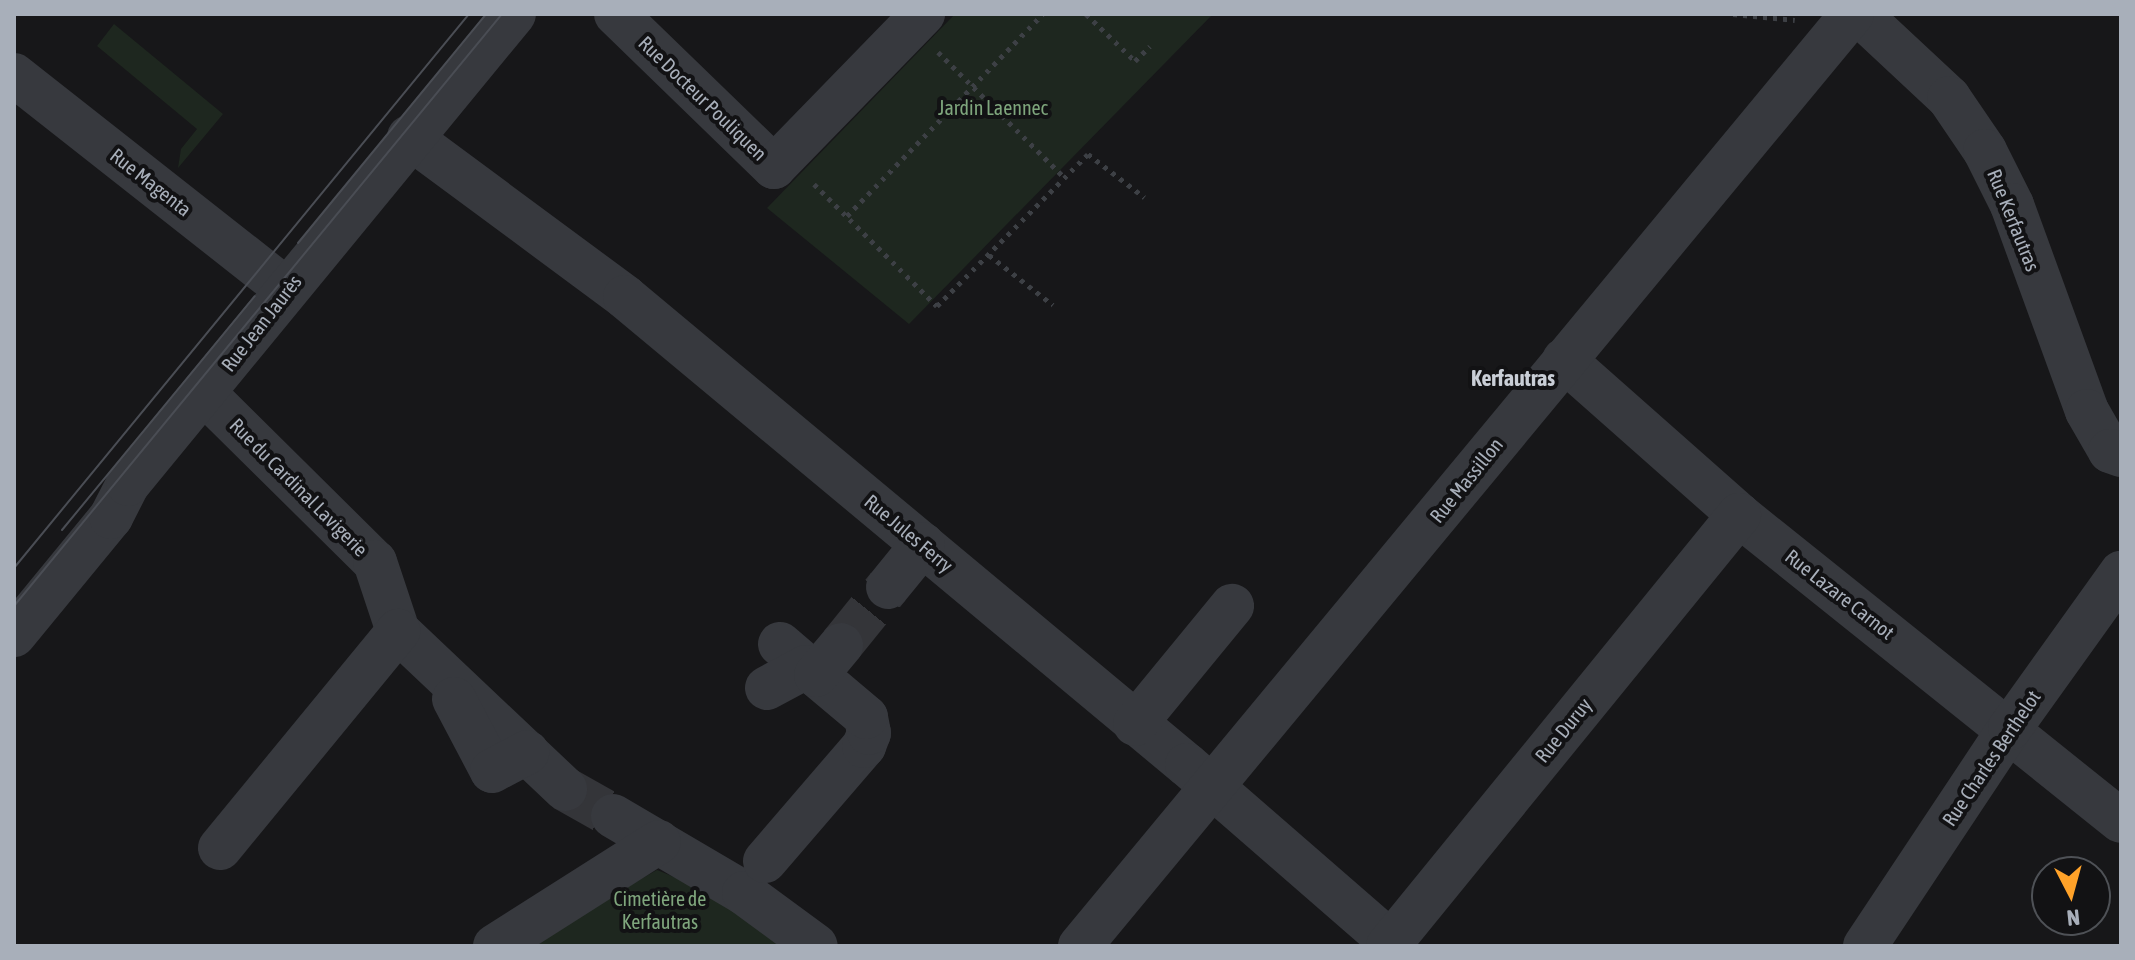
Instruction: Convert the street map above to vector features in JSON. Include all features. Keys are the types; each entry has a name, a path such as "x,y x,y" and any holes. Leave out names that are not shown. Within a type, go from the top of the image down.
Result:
{"street":[{"name":"Rue Jean Jaurès","path":"14,635 111,517 128,484 205,394 409,137 514,14"},
{"name":"Rue Docteur Pouliquen","path":"616,14 774,167 917,20"},
{"name":"Rue Massillon","path":"1080,946 1852,14"},
{"name":"Rue Kerfautras","path":"1859,14 1949,98 1985,151 2012,205 2087,411 2110,451 2121,455"},
{"name":"Rue Magenta","path":"14,75 287,290"},
{"name":"Rue Jules Ferry","path":"409,137 625,297 1213,789 1391,945"},
{"name":"Rue Lazare Carnot","path":"1564,360 1739,515 2010,728 2121,821"},
{"name":"Rue du Cardinal Lavigerie","path":"205,394 375,562 398,631 565,789"},
{"name":"Rue Duruy","path":"1391,945 1739,515"},
{"path":"888,587 923,544"},
{"name":"Rue Charles Berthelot","path":"1865,946 2010,728 2121,573"},
{"path":"1135,724 1232,606"},
{"path":"220,848 398,631"},
{"path":"765,861 864,746 869,733 866,717 811,658 767,688"},
{"path":"454,699 492,771 527,752"},
{"path":"613,816 744,893 816,946"},
{"path":"495,946 659,842"}],"path":[{"path":"847,216 1043,14"},
{"path":"1086,14 1135,61 1150,46"},
{"path":"1733,14 1801,20"},
{"path":"917,20 975,87 1065,178"},
{"path":"785,156 937,306 1088,154 1144,197"},
{"path":"989,255 1053,305"}],"green space":[{"name":"Jardin Laennec","path":"955,14 1213,14 909,324 767,208"},
{"path":"114,24 223,114 178,168 181,149 197,129 97,46"},
{"name":"Cimetière de Kerfautras","path":"657,870 741,904 794,946 521,946"}],"tunnel":[{"path":"841,645 888,587"},
{"path":"565,789 613,816"}],"tram line":[{"path":"14,568 469,14"},
{"path":"298,243 486,14"},
{"path":"14,606 502,14"},
{"path":"62,530 255,296"}],"district":[{"name":"Kerfautras","path":"1513,379"}]}
